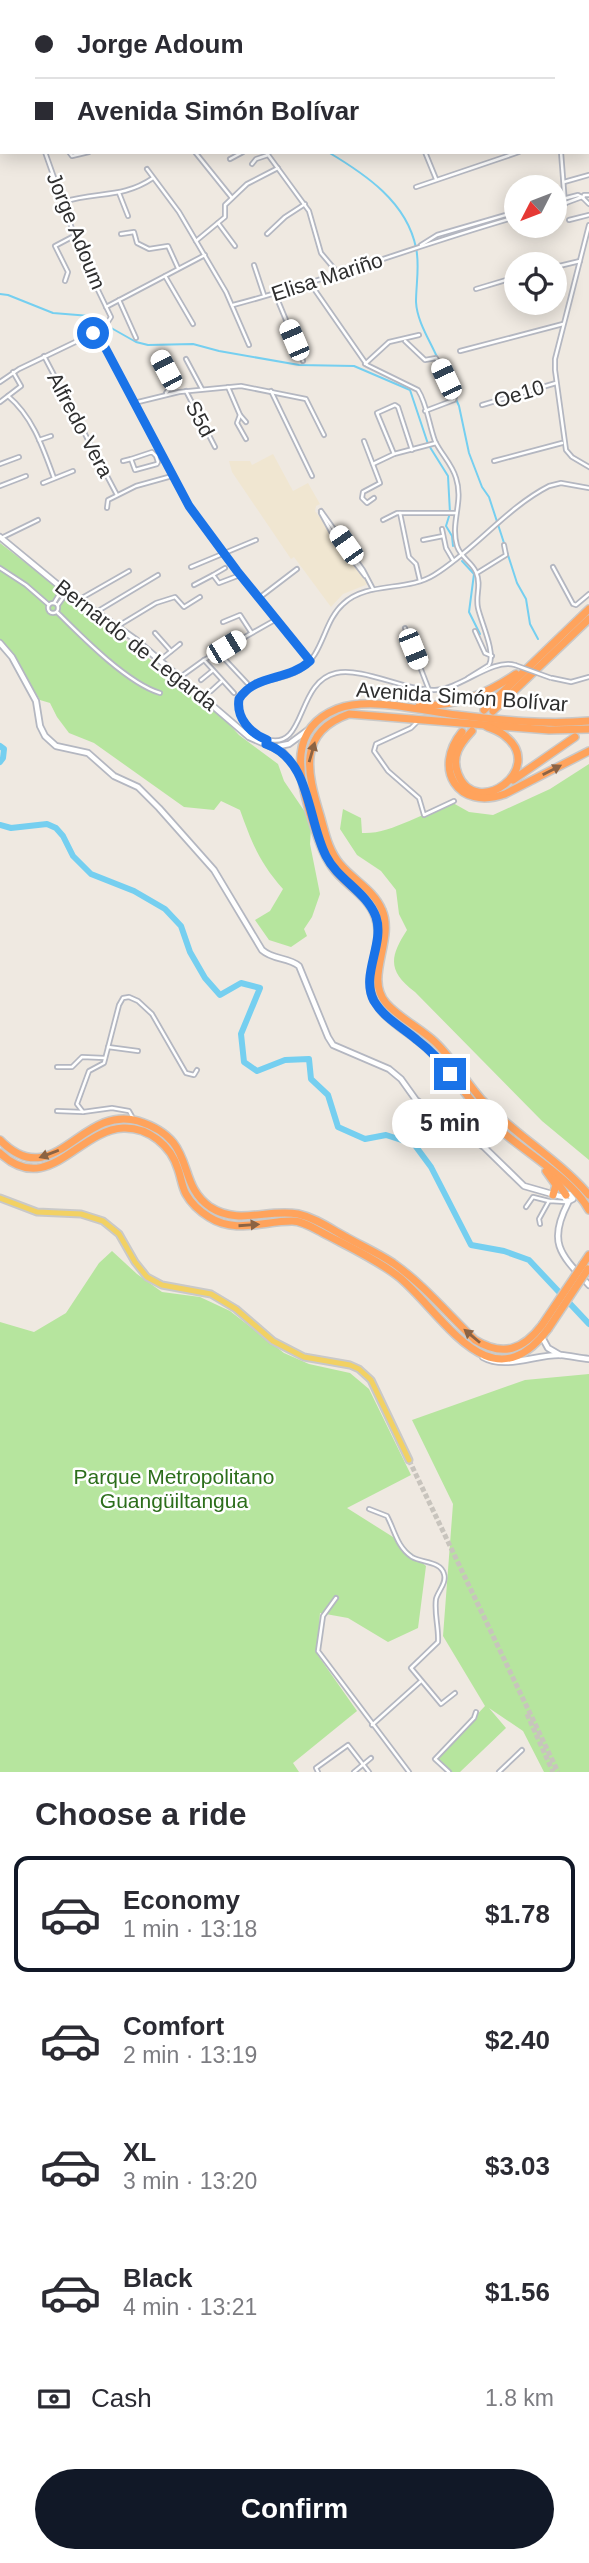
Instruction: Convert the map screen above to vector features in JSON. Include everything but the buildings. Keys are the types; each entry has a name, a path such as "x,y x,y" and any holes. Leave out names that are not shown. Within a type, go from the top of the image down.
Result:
{"highway":[{"path":"484,710 589,609"},
{"path":"494,711 589,619"},
{"path":"405,707 465,701 523,672"},
{"name":"Avenida Simón Bolívar","path":"314,725 327,714 356,705 405,707 507,719 589,721"},
{"name":"Avenida Simón Bolívar","path":"589,729 549,730 349,714 335,719 322,730 309,757 309,777 332,853 375,898 386,920 386,941 378,981 380,993 386,1003 438,1044 482,1100 589,1195"},
{"path":"482,724 504,735 515,748 518,760 514,775 506,785"},
{"path":"314,725 302,746 299,771 326,857 334,870 371,907 376,918 378,930 370,976 370,990 374,1000 390,1019 431,1051 492,1123 575,1191 587,1207"},
{"path":"462,732 450,750 449,771 457,787 477,798 494,798 505,794 589,751"},
{"path":"472,732 457,749 456,767 460,779 478,792 489,792 506,785 575,737"},
{"path":"0,1140 21,1156 41,1158 62,1149 98,1124 113,1120 135,1120 156,1129 175,1144 183,1157 192,1186 209,1206 225,1215 233,1216 283,1213 312,1218 394,1264 412,1278 475,1340 487,1347 512,1349 545,1327 587,1267 589,1255"},
{"path":"0,1153 17,1164 42,1167 56,1164 96,1135 110,1130 125,1128 149,1134 163,1143 173,1155 187,1195 209,1218 238,1226 300,1222 321,1232 399,1277 475,1352 501,1358 517,1356 528,1351 542,1337 545,1327"},
{"path":"533,1156 556,1185 551,1198"},
{"path":"546,1171 560,1184 567,1200 587,1207"}],"main road":[{"path":"0,1198 37,1212 81,1214 103,1221 119,1234 147,1277 162,1285 211,1294 236,1309 282,1346 304,1357 338,1364 365,1378 408,1461"}],"street":[{"name":"Jorge Adoum","path":"46,154 74,236 111,317 100,335"},
{"path":"197,154 232,198"},
{"path":"230,159 239,154"},
{"path":"252,164 265,154"},
{"path":"268,154 305,204 312,218 321,253 337,272"},
{"path":"426,154 436,179"},
{"path":"416,187 513,154"},
{"path":"561,154 563,175"},
{"path":"196,241 226,216 225,206 232,198 250,182 278,168"},
{"path":"147,169 179,212 205,255 233,305 248,345"},
{"path":"567,181 589,175"},
{"path":"62,202 84,196 119,193 136,188 153,178"},
{"path":"119,193 128,215"},
{"path":"567,197 578,195 589,204"},
{"path":"567,203 589,195"},
{"path":"267,234 285,217 305,204"},
{"name":"Elisa Mariño","path":"419,247 430,238 504,215"},
{"path":"569,220 589,215"},
{"name":"Elisa Mariño","path":"233,305 310,284 337,272 504,221"},
{"path":"218,223 235,246"},
{"path":"589,225 555,359 564,442 572,457 589,467"},
{"path":"454,230 455,235"},
{"path":"121,234 134,232 136,242 149,249 168,246 178,268"},
{"path":"65,281 68,272 55,245 74,236"},
{"path":"106,307 205,255"},
{"path":"567,264 580,261"},
{"path":"254,265 265,297"},
{"path":"165,276 192,324"},
{"path":"476,289 504,281"},
{"path":"310,284 365,364 415,387 421,396 436,442 457,481 460,500 454,527 461,554 477,573 480,589 477,606 492,656 489,665 466,681"},
{"path":"275,294 303,360"},
{"path":"119,300 136,338"},
{"path":"460,351 563,324"},
{"path":"0,382 44,356 92,334 100,335 189,506 222,552 310,661"},
{"path":"365,364 389,342 419,335"},
{"path":"405,341 424,359 436,358 456,397 425,411"},
{"name":"Alfredo Vera","path":"44,356 117,495"},
{"path":"159,357 173,383 166,394"},
{"path":"186,359 202,389"},
{"path":"0,402 21,386 13,372"},
{"name":"Oe10","path":"482,405 556,383"},
{"name":"S5d","path":"228,387 240,415 246,422"},
{"path":"134,403 166,394 202,389 246,387 271,391 307,401 324,435"},
{"name":"S5d","path":"186,391 215,447"},
{"path":"271,391 312,476"},
{"path":"8,396 30,419 54,478"},
{"path":"394,454 377,414 379,410 396,405 412,449"},
{"path":"240,415 237,423 246,439"},
{"path":"39,440 51,436"},
{"path":"364,441 380,483 361,496 366,502 374,498"},
{"path":"373,463 436,442"},
{"path":"495,461 564,442"},
{"path":"123,461 152,452 156,456 157,464 130,471"},
{"path":"156,456 161,454"},
{"path":"0,464 19,457"},
{"path":"131,459 135,470"},
{"path":"43,483 73,471"},
{"path":"0,486 26,476"},
{"path":"107,508 107,501 117,495 136,486 172,476"},
{"path":"589,488 561,483 544,489 434,575 420,581 374,590 355,596 342,604 317,653 310,661 291,674 255,683 239,699 238,709 245,724 267,742 282,740 291,734 311,691 319,681 335,673 354,674 429,690 440,690 466,681 503,664 515,665 571,682 589,677"},
{"path":"344,546 324,521 321,511 374,590"},
{"path":"383,520 390,514 400,513 455,513"},
{"path":"400,513 408,556 415,564 420,581"},
{"path":"0,538 38,520"},
{"path":"442,529 446,548 453,560"},
{"path":"423,540 443,536"},
{"name":"Bernardo de Legarda","path":"0,538 118,626 208,699 249,737 267,742 288,757 299,771"},
{"path":"191,567 256,540"},
{"path":"477,573 506,555 504,545"},
{"path":"553,566 576,605 589,594"},
{"path":"0,568 54,604 57,612 135,680 160,693"},
{"path":"194,585 225,568"},
{"path":"259,598 297,569"},
{"path":"80,599 129,571"},
{"path":"98,611 159,575"},
{"path":"213,575 219,583 240,575"},
{"path":"57,612 49,611 65,589"},
{"path":"118,626 159,602 175,597 184,607 200,597"},
{"path":"223,622 240,615 251,632"},
{"path":"179,678 204,660 276,619"},
{"path":"405,628 429,690"},
{"path":"475,632 485,653 492,656"},
{"path":"155,633 171,651"},
{"path":"0,643 12,657 36,701 40,726 46,736 56,746 88,753 114,776 138,787 214,870 262,950 272,958 293,962 299,966 333,1045 389,1069 401,1079 416,1100 484,1147 520,1183 551,1198"},
{"path":"159,660 180,644"},
{"path":"218,652 247,682"},
{"path":"204,660 234,693"},
{"path":"201,680 213,671"},
{"path":"211,691 222,681"},
{"path":"420,718 411,728 376,744 374,751 388,771 419,798 424,816 454,801"},
{"path":"274,747 289,744 314,725"},
{"path":"83,1112 77,1100 90,1068 102,1065 123,998 129,997 138,1001 152,1014 186,1073 194,1076 197,1070"},
{"path":"108,1047 138,1051"},
{"path":"57,1067 72,1067 82,1057 105,1058"},
{"path":"57,1111 119,1109 132,1113 135,1120"},
{"path":"526,1207 533,1197 567,1200 558,1223 559,1245 566,1260 589,1285"},
{"path":"540,1224 539,1219 551,1198"},
{"path":"542,1337 548,1348 561,1355"},
{"path":"475,1352 490,1361 503,1362 561,1355 589,1359"},
{"path":"369,1509 387,1516 398,1543 412,1557 436,1564 443,1570 444,1581 435,1607 439,1639 436,1646 412,1666 412,1670 441,1704 455,1693"},
{"path":"336,1598 323,1616 318,1650 409,1772"},
{"path":"372,1725 421,1681"},
{"path":"448,1772 435,1759 474,1718 476,1712"},
{"path":"317,1770 348,1745 369,1772"},
{"path":"499,1772 522,1750"},
{"path":"354,1772 372,1758"}],"shaded area":[{"path":"273,454 293,491 308,483 320,504 315,511 368,584 343,594 331,607 294,557 291,559 232,472 229,461 250,461 252,465"}],"green space":[{"path":"0,543 219,713 239,735 278,764 284,781 305,812 311,828 310,844 320,894 312,917 304,929 307,936 291,947 269,940 255,920 270,911 283,889 257,852 240,810 221,801 214,810 184,807 94,743 69,733 50,703 40,700 6,645 0,640"},
{"path":"589,764 589,1160 542,1121 400,977 394,964 395,956 407,930 399,914 396,890 381,871 357,855 340,829 343,809 361,818 362,833 384,830 453,803 469,812 493,815 550,789"},
{"name":"Parque Metropolitano Guangüiltangua","path":"112,1251 162,1292 200,1297 230,1311 284,1353 309,1364 350,1373 369,1389 411,1475 347,1508 393,1537 426,1566 418,1628 388,1642 348,1618 320,1613 317,1654 357,1711 293,1763 299,1772 0,1772 0,1322 34,1332 66,1313 99,1263"},
{"path":"589,1374 589,1772 544,1772 523,1731 489,1708 506,1728 460,1772 449,1772 436,1758 485,1706 443,1636 453,1504 412,1420 525,1380"}],"waterway":[{"path":"331,154 383,191 404,217 417,254 417,309 437,357"},
{"path":"0,294 53,313 90,316 136,342 148,345 193,344 299,365 354,366 410,390 428,444 448,476 450,513 446,526 452,536 453,546"},
{"path":"455,397 469,453 482,487 489,497 504,543"},
{"path":"507,552 517,583 526,599 530,624 538,639"},
{"path":"462,561 474,574 469,612 480,634"},
{"path":"0,746 4,749 0,762"},
{"path":"0,825 11,828 47,824 56,828 73,856 91,874 134,891 165,909 181,926 190,952 205,978 220,995 241,983 260,988 241,1034 244,1062 257,1071 285,1060 309,1059 311,1079 328,1095 338,1127 365,1139 386,1135 414,1144 431,1167 471,1245 504,1251 529,1260 589,1324"}],"tunnel":[{"path":"409,1460 558,1772"},
{"path":"527,1714 553,1772"}],"route":[{"path":"93,333 99,336 189,506 237,571 310,661 291,674 251,685 239,699 240,715 249,729 267,740 266,744 283,752 299,771 326,857 334,870 371,907 378,930 370,976 370,990 374,1000 390,1019 431,1051 450,1074"}]}
